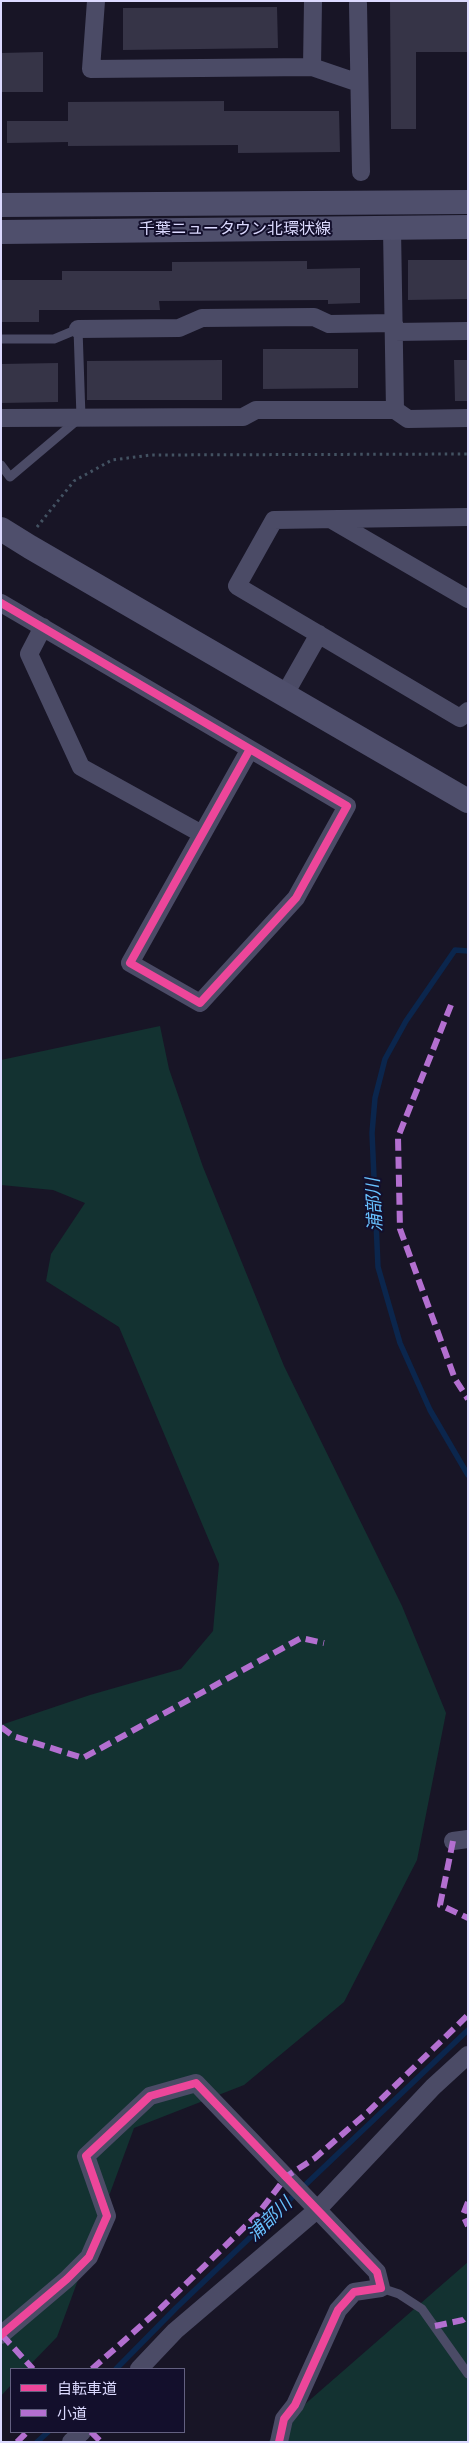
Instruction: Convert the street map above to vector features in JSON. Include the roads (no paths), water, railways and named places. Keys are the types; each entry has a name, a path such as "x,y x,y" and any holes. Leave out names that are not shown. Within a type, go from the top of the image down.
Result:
{"main road":[{"name":"千葉ニュータウン北環状線","path":"1,204 468,202"},
{"name":"千葉ニュータウン北環状線","path":"1,232 468,228"},
{"path":"1,529 468,801"}],"street":[{"path":"96,1 92,69 312,67 359,83"},
{"path":"312,1 312,67"},
{"path":"358,4 361,172"},
{"path":"392,229 396,410"},
{"path":"78,328 179,328 202,318 314,317 329,324 468,331"},
{"path":"1,418 243,417 256,410 396,410 408,419 468,418"},
{"path":"468,517 274,520 236,586 460,718 468,711"},
{"path":"331,519 468,599"},
{"path":"2,604 43,627 347,806 296,898 200,1003 130,962 250,749"},
{"path":"43,627 29,654 81,766 202,834"},
{"path":"285,694 319,634"},
{"path":"140,2368 175,2331 318,2209 433,2087 468,2055"},
{"path":"1,2335 67,2279 89,2256 107,2216 86,2156 150,2096 196,2083 377,2272 380,2288 354,2292 338,2310 295,2405 284,2419 279,2442"},
{"path":"71,2442 81,2433"}],"lane":[{"path":"1,339 54,339 78,328 81,417 10,477 1,465"},
{"path":"380,2288 399,2294 422,2309 468,2374"}],"waterway":[{"name":"浦部川","path":"468,951 455,950 406,1021 385,1059 375,1098 372,1133 378,1267 400,1343 430,1410 468,1475"},
{"name":"浦部川","path":"117,2368 176,2308 468,2030"},
{"name":"浦部川","path":"37,2442 47,2433"}]}
